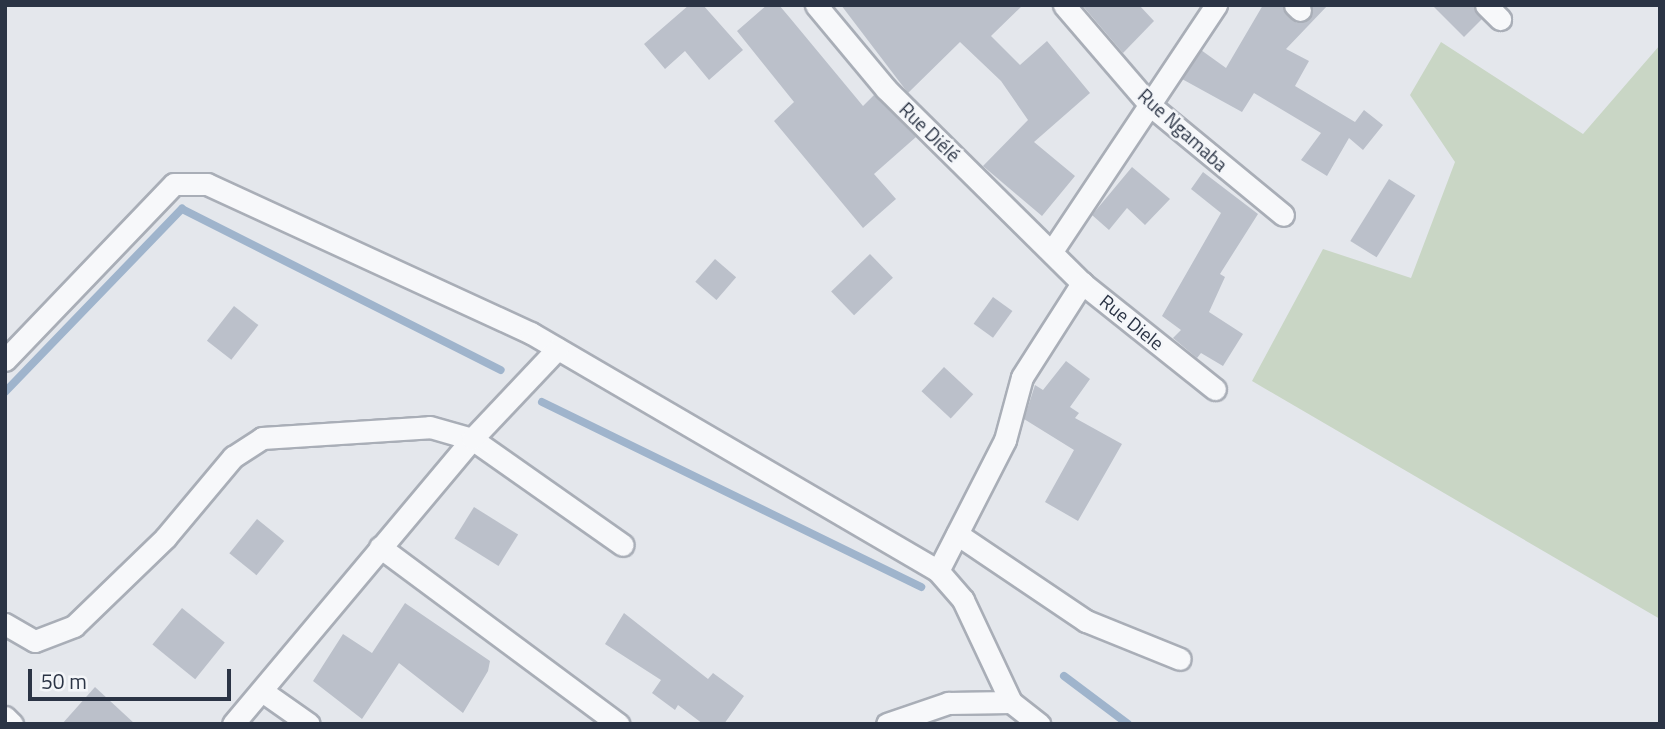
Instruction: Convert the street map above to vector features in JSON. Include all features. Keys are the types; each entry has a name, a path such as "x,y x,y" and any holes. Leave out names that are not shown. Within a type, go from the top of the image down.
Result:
{"street":[{"name":"Rue Diélé","path":"816,5 886,89 1052,251"},
{"name":"Rue Ngamaba","path":"1064,5 1151,106 1283,215"},
{"path":"1052,251 1216,5"},
{"path":"5,360 164,193 192,181 557,349 938,571 963,600 1011,702 1039,724"},
{"name":"Rue Diele","path":"1052,251 1083,283 1215,389"},
{"path":"938,571 1005,440 1022,377 1083,283"},
{"path":"233,724 472,439 557,349"},
{"path":"5,625 35,641 74,626 165,538 233,457 262,438 430,427 472,439 623,545"},
{"path":"957,534 1086,621 1180,659"},
{"path":"380,547 618,724"},
{"path":"262,691 309,724"},
{"path":"887,724 948,704 1011,702"},
{"path":"5,717 12,724"}],"green space":[{"path":"1441,42 1583,134 1660,45 1660,619 1252,381 1323,249 1411,278 1455,162 1410,95"}],"building":[{"path":"689,5 703,5 743,50 709,80 685,51 665,69 644,44"},
{"path":"767,5 779,5 863,106 874,95 916,137 874,174 896,199 863,228 774,121 794,102 737,31"},
{"path":"841,5 1023,5 991,36 1020,65 1047,41 1090,93 1034,142 1075,176 1042,216 983,166 1028,120 1001,81 960,42 908,93"},
{"path":"1082,5 1139,5 1154,21 1123,53"},
{"path":"1263,5 1282,5 1297,23 1310,19 1312,5 1328,5 1286,49 1309,61 1295,86 1355,122 1364,110 1383,125 1363,150 1349,138 1327,176 1301,160 1321,133 1254,93 1242,112 1182,79 1201,50 1226,68"},
{"path":"1432,5 1473,5 1482,19 1464,37"},
{"path":"1132,167 1170,199 1145,225 1127,208 1109,230 1092,215"},
{"path":"1203,172 1258,214 1220,274 1225,277 1209,312 1243,334 1223,366 1201,353 1197,358 1173,338 1181,330 1162,316 1221,213 1191,189"},
{"path":"1389,179 1415,195 1377,257 1350,241"},
{"path":"870,254 893,278 854,315 831,292"},
{"path":"715,259 736,277 716,300 695,282"},
{"path":"993,297 1012,311 993,338 974,324"},
{"path":"234,306 258,325 231,360 207,341"},
{"path":"1066,361 1090,379 1070,407 1079,413 1075,418 1122,444 1078,521 1045,502 1074,450 1024,419 1035,385 1043,390"},
{"path":"944,367 973,394 951,418 921,391"},
{"path":"474,507 518,535 498,566 454,538"},
{"path":"257,519 284,541 257,575 229,553"},
{"path":"405,603 490,661 488,671 463,713 399,663 362,719 313,681 343,634 372,653"},
{"path":"182,608 225,643 195,679 152,645"},
{"path":"624,613 708,679 713,673 744,696 724,724 703,724 678,705 675,710 652,693 661,680 605,644"},
{"path":"95,687 135,724 62,724"}],"waterway":[{"path":"5,392 182,209 501,370"},
{"path":"542,402 921,587"},
{"path":"1064,676 1128,724"}]}
